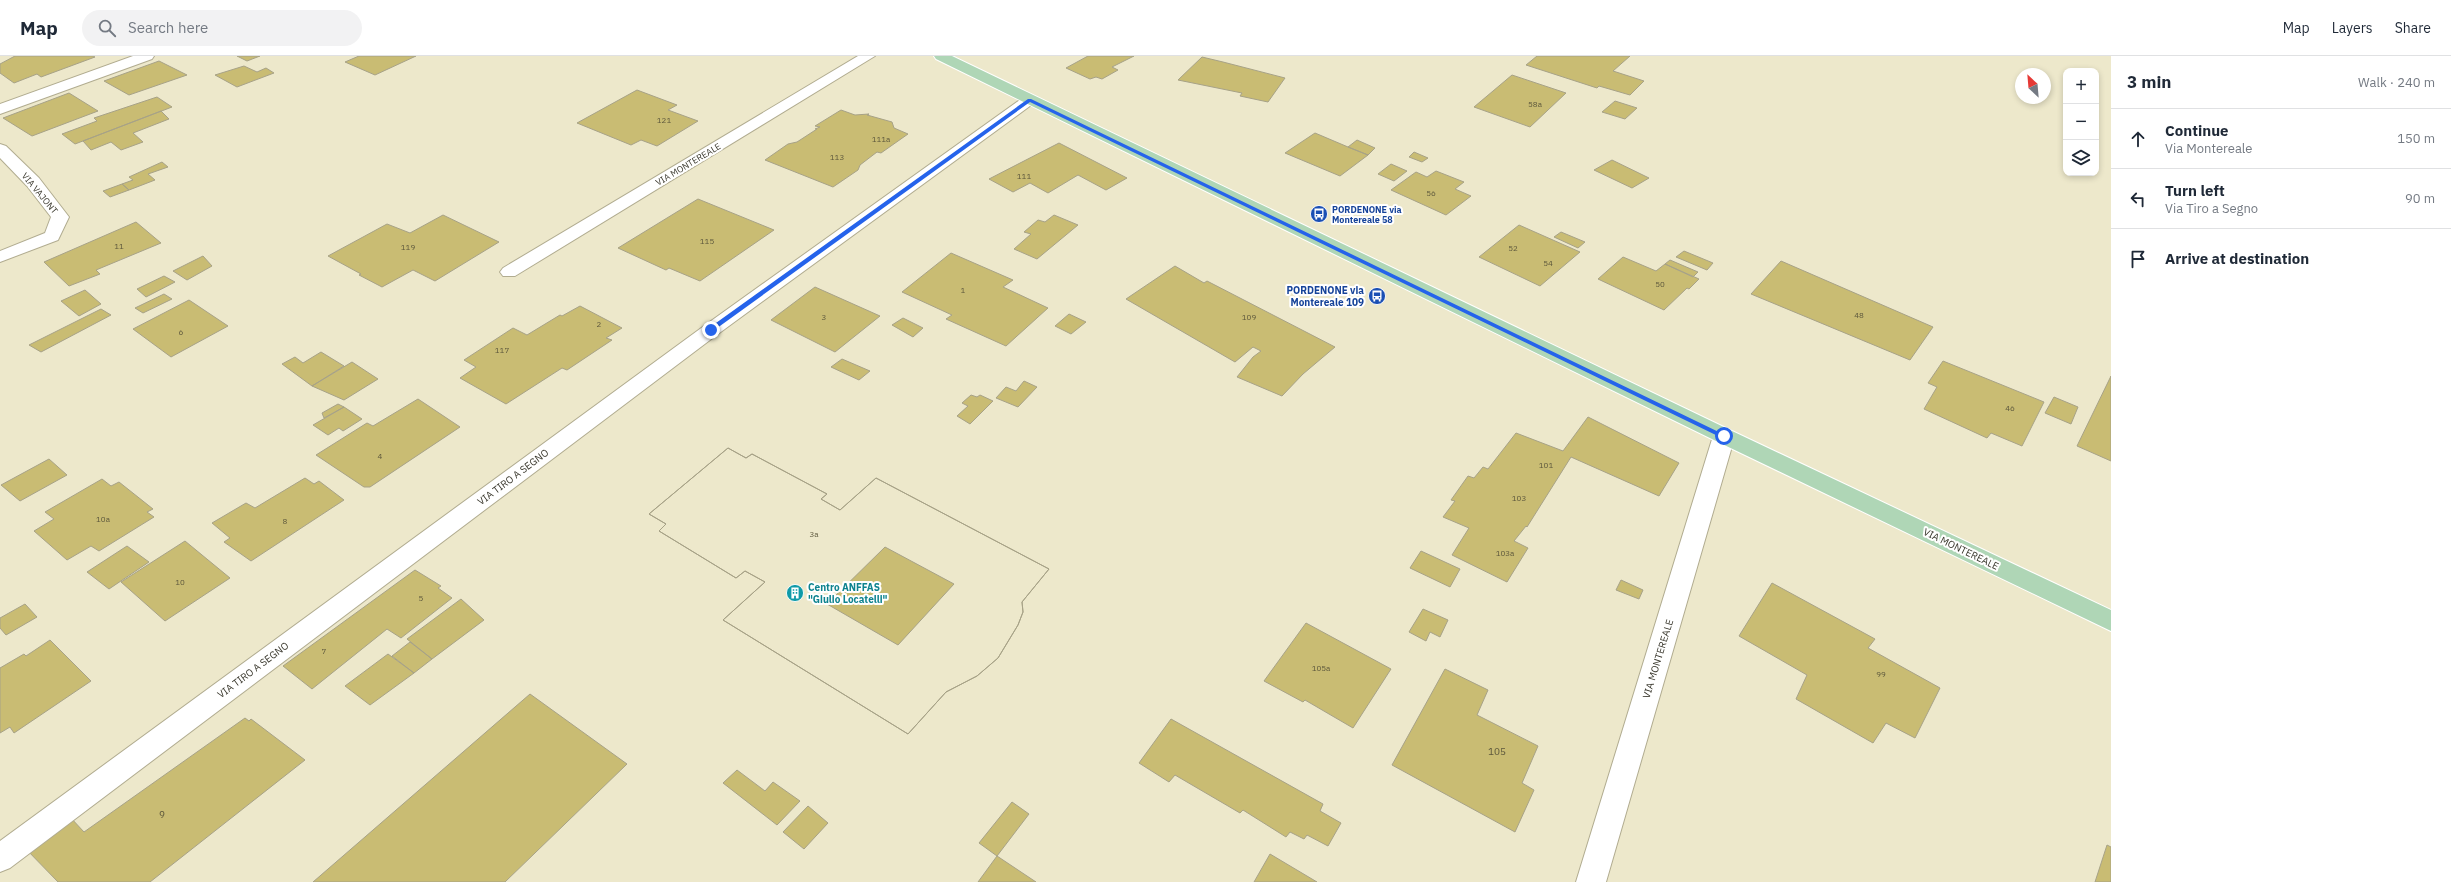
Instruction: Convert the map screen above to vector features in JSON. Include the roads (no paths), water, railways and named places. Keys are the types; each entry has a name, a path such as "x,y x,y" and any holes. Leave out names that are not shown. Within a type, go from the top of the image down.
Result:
{"main road":[{"name":"VIA MONTEREALE","path":"941,56 1724,436 2111,621"}],"street":[{"path":"0,109 147,56"},
{"name":"VIA MONTEREALE","path":"509,272 868,56"},
{"name":"VIA TIRO A SEGNO","path":"0,858 711,330 1029,100"},
{"name":"VIA VAJONT","path":"0,149 33,182 60,217 52,236 0,257"},
{"name":"VIA MONTEREALE","path":"1591,882 1724,436"}],"place":[{"name":"PORDENONE via Montereale 58","path":"1319,214"},
{"name":"PORDENONE via Montereale 109","path":"1377,296"},
{"name":"Centro ANFFAS \"Giulio Locatelli\"","path":"795,593"}]}
